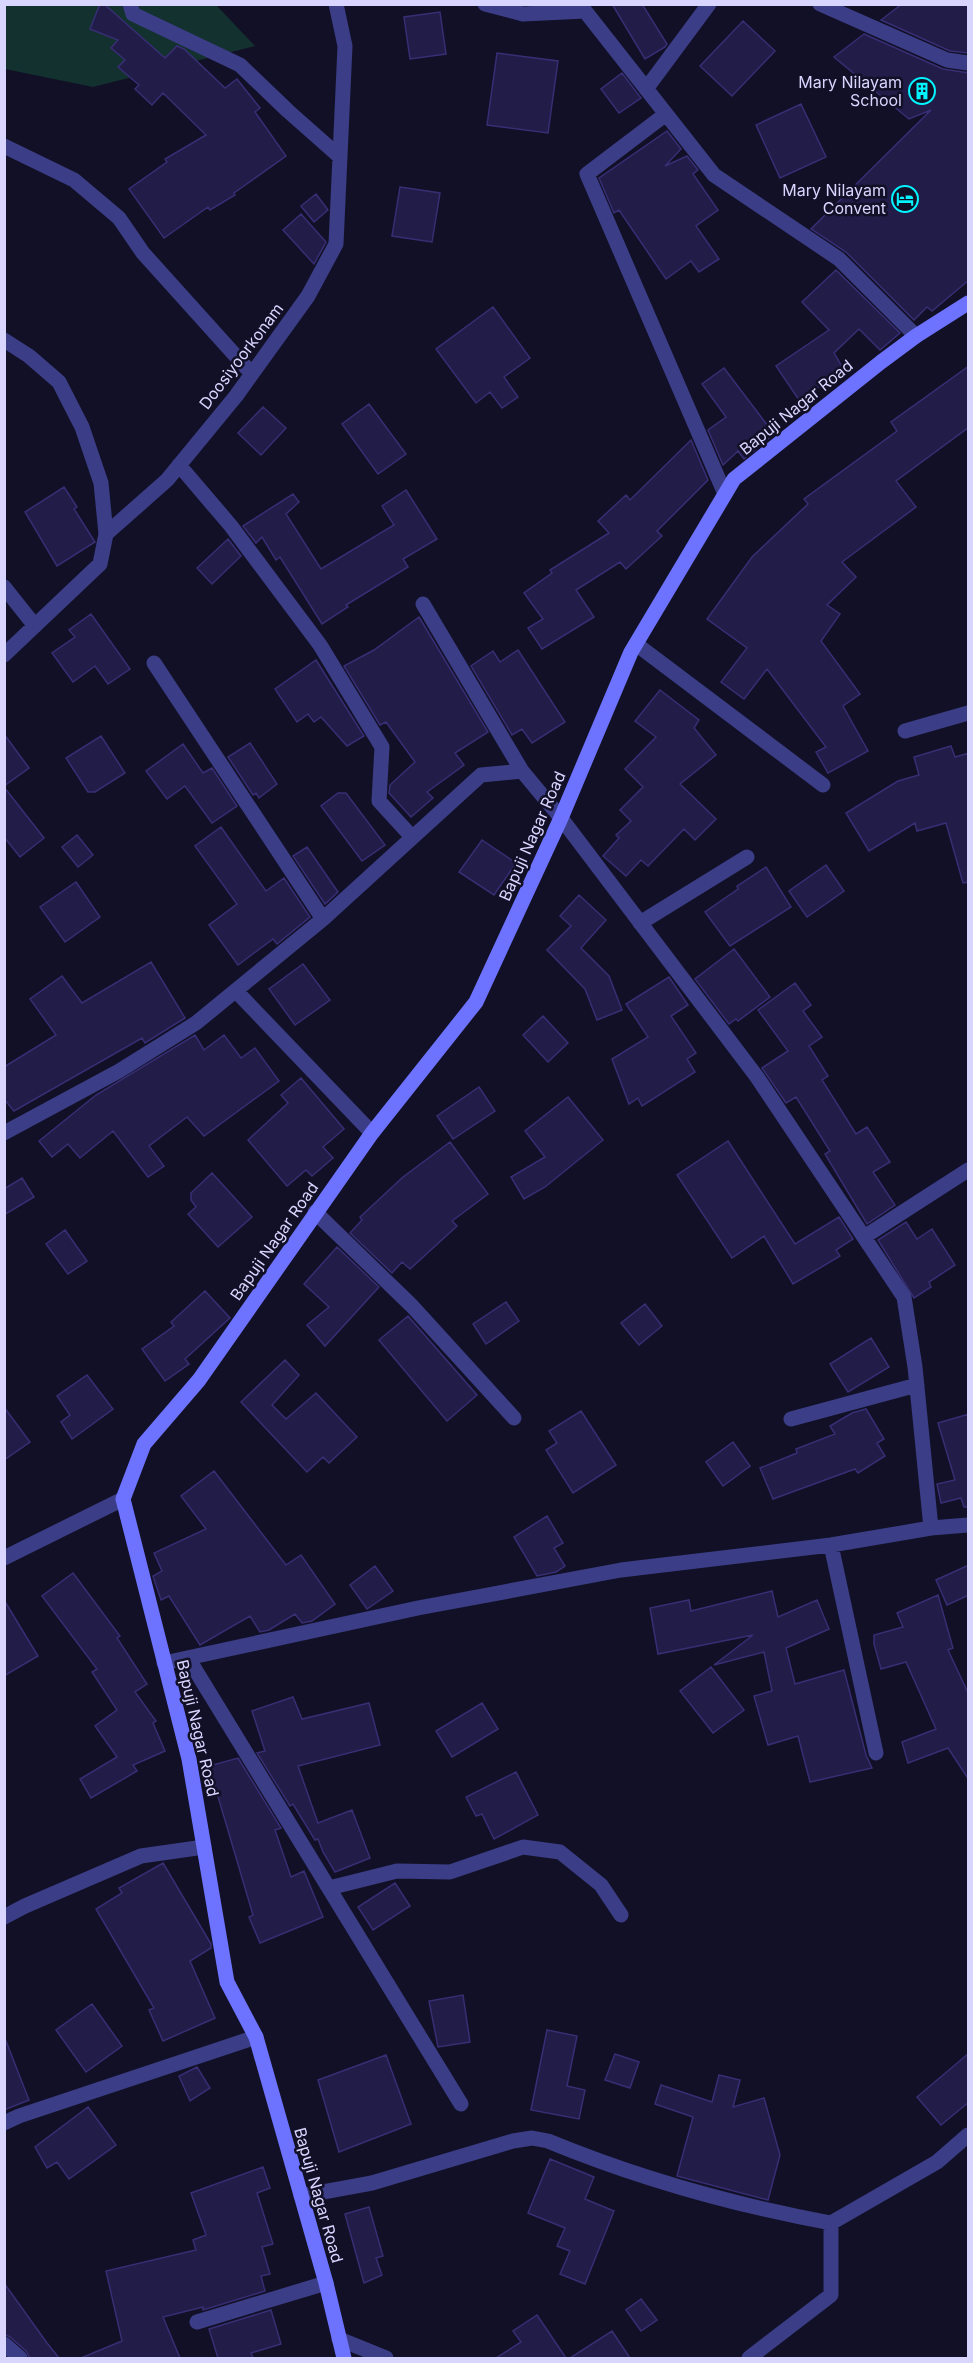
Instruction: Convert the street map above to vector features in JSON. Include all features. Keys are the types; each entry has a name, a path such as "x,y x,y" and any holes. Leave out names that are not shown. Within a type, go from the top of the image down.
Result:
{"street":[{"path":"130,4 132,14 240,65 340,157"},
{"name":"Doosiyoorkonam","path":"106,534 167,480 252,374 308,296 336,244 345,46 336,4"},
{"path":"485,4 523,14 585,8 714,175 839,259 916,336"},
{"path":"646,89 709,4"},
{"path":"820,4 947,60 969,63"},
{"path":"666,114 587,174 725,494"},
{"path":"4,146 74,180 119,218 143,253 252,374"},
{"name":"Bapuji Nagar Road","path":"344,2358 326,2283 256,2037 227,1982 189,1759 123,1500 144,1444 199,1380 372,1133 476,1002 561,818 636,644 734,479 916,336 969,303"},
{"path":"4,340 29,356 59,382 82,427 101,483 106,534 100,564 4,655"},
{"path":"179,465 231,526 320,645 382,747 379,801 412,837"},
{"path":"4,587 35,626"},
{"path":"423,604 522,771 561,818 757,1077 904,1297 917,1385 931,1528"},
{"path":"636,644 823,785"},
{"path":"154,663 323,919"},
{"path":"905,731 969,713"},
{"path":"4,1133 119,1071 196,1023 323,919 481,775 522,771"},
{"path":"640,923 747,857"},
{"path":"236,991 372,1133"},
{"path":"864,1237 969,1170"},
{"path":"315,1212 412,1306 514,1418"},
{"path":"791,1419 917,1385"},
{"path":"4,1558 123,1500"},
{"path":"164,1663 418,1608 621,1570 831,1545 931,1528 969,1525"},
{"path":"831,1545 876,1753"},
{"path":"188,1658 461,2104"},
{"path":"4,1917 141,1856 204,1846"},
{"path":"329,1888 397,1871 450,1872 523,1847 560,1851 601,1885 621,1915"},
{"path":"4,2123 256,2037"},
{"path":"301,2196 372,2183 513,2141 532,2138 548,2141 682,2189 760,2210 831,2223 937,2162 969,2135"},
{"path":"749,2358 831,2295 831,2223"},
{"path":"197,2322 326,2283"},
{"path":"339,2338 386,2358"},
{"path":"4,2344 20,2358"}],"green space":[{"path":"4,5 216,5 255,46 93,87 5,69"}],"building":[{"path":"100,4 104,4 165,58 177,46 184,49 225,88 237,79 260,108 255,112 286,156 234,193 235,195 210,210 208,207 164,238 129,189 167,162 165,159 206,135 163,93 152,105 135,89 139,85 118,67 125,60 111,48 118,40 90,29"},
{"path":"612,4 642,4 667,44 665,47 645,59"},
{"path":"902,4 969,4 969,53 950,51 881,20"},
{"path":"440,12 446,54 410,59 404,17"},
{"path":"743,21 775,51 732,96 700,66"},
{"name":"Mary Nilayam Convent","path":"864,34 943,69 969,73 969,280 932,311 927,307 914,320 846,252 811,229 931,110 909,119 834,57"},
{"path":"497,53 558,61 548,133 487,125"},
{"path":"622,73 641,98 619,113 601,89"},
{"path":"801,104 826,157 780,178 756,125"},
{"path":"667,131 681,149 665,166 687,156 698,170 693,174 718,210 696,226 719,259 699,272 691,261 666,279 619,210 614,213 599,178"},
{"path":"400,187 440,193 432,242 392,236"},
{"path":"316,194 328,210 314,222 301,206"},
{"path":"301,214 326,242 314,264 283,230"},
{"path":"836,270 900,333 880,350 859,329 834,353 844,370 799,400 776,366 829,330 802,302"},
{"path":"493,307 530,358 504,377 518,397 502,408 490,392 476,403 436,349"},
{"path":"969,366 969,427 896,481 916,507 842,562 856,577 827,605 840,614 821,641 860,694 843,706 868,751 828,773 816,752 826,747 767,669 744,699 721,682 747,648 707,619 752,557 808,504 804,499 897,431 891,422"},
{"path":"724,368 774,434 744,459 738,451 723,465 708,430 726,417 702,384"},
{"path":"369,404 406,454 378,474 342,424"},
{"path":"263,407 286,428 261,455 238,433"},
{"path":"691,440 708,480 657,531 662,536 626,569 620,562 576,590 594,617 542,649 528,628 543,619 524,593 552,573 550,570 609,533 598,521 626,495 630,500"},
{"path":"64,487 77,507 74,509 95,542 57,566 25,512"},
{"path":"406,490 437,539 403,559 408,567 346,605 348,607 322,624 280,557 276,560 262,537 256,543 243,526 293,494 299,502 286,514 321,569 394,525 382,506"},
{"path":"228,539 241,556 212,584 197,568"},
{"path":"91,614 130,669 108,684 95,666 73,682 52,653 75,637 69,630"},
{"path":"419,617 488,732 455,753 464,765 427,792 433,798 411,817 389,793 390,785 415,762 386,722 380,725 344,666 374,650"},
{"path":"518,650 565,722 532,743 522,729 512,735 471,666 493,651 500,662"},
{"path":"316,660 364,736 347,746 321,717 314,722 308,714 297,722 275,689"},
{"path":"660,690 699,720 694,728 716,755 680,784 716,819 695,840 684,829 648,866 641,860 626,876 603,856 619,838 616,835 631,821 620,810 643,787 625,769 656,737 635,721"},
{"path":"4,734 29,768 4,786"},
{"path":"101,736 125,773 95,792 88,792 66,758"},
{"path":"250,743 277,784 259,798 256,793 253,795 228,757"},
{"path":"183,744 203,773 212,768 237,806 212,823 185,786 167,799 146,771"},
{"path":"951,746 955,757 969,753 969,882 963,883 946,823 917,831 915,823 869,851 846,813 898,781 919,775 914,757"},
{"path":"4,787 44,838 20,857 4,837"},
{"path":"338,793 346,793 385,845 362,861 321,806"},
{"path":"221,827 266,891 284,878 310,917 277,944 273,939 238,965 209,925 237,904 195,846"},
{"path":"77,835 93,855 78,867 62,847"},
{"path":"482,840 516,863 494,895 459,872"},
{"path":"307,847 338,892 325,904 293,856"},
{"path":"826,865 844,891 807,917 789,891"},
{"path":"766,867 791,907 730,946 705,912 738,889 737,886"},
{"path":"76,882 100,917 65,942 40,907"},
{"path":"579,895 606,920 581,948 609,976 622,1010 597,1020 585,989 547,950 571,926 560,916"},
{"path":"734,949 770,997 738,1021 736,1019 729,1024 695,979"},
{"path":"151,962 185,1018 145,1043 142,1038 14,1111 4,1099 4,1067 56,1035 30,999 62,976 82,1003"},
{"path":"303,964 330,1000 295,1025 269,989"},
{"path":"669,977 688,1005 671,1016 696,1053 687,1059 695,1072 642,1106 638,1098 629,1104 612,1059 648,1037 626,1004"},
{"path":"795,983 811,1005 803,1011 822,1037 809,1046 828,1076 822,1080 856,1134 867,1127 890,1162 873,1172 895,1205 867,1224 825,1154 830,1151 796,1097 786,1103 762,1068 788,1051 758,1010"},
{"path":"543,1016 568,1043 548,1062 523,1035"},
{"path":"195,1035 204,1050 224,1035 241,1058 255,1048 279,1081 204,1136 187,1117 149,1146 164,1166 148,1177 113,1131 80,1158 68,1144 52,1157 39,1141 96,1095"},
{"path":"301,1078 344,1129 323,1147 333,1158 312,1176 306,1170 287,1186 248,1140 288,1103 281,1095"},
{"path":"479,1087 495,1111 453,1139 437,1116"},
{"path":"568,1097 603,1140 545,1187 524,1199 511,1177 545,1157 525,1131"},
{"path":"728,1141 795,1244 839,1217 853,1239 836,1250 840,1256 793,1284 764,1236 732,1258 677,1175"},
{"path":"450,1142 488,1194 452,1221 457,1226 410,1269 402,1262 392,1273 350,1233 362,1220 360,1217 403,1177"},
{"path":"212,1173 252,1217 218,1247 188,1214 196,1207 191,1200 191,1193"},
{"path":"22,1178 34,1197 4,1215 4,1189"},
{"path":"906,1222 917,1239 932,1229 955,1265 929,1282 931,1287 914,1298 878,1240"},
{"path":"65,1230 87,1261 68,1274 46,1244"},
{"path":"337,1247 379,1287 325,1346 307,1325 329,1307 304,1284"},
{"path":"205,1291 230,1318 185,1359 189,1364 165,1381 142,1349 174,1326 171,1322"},
{"path":"506,1302 519,1321 486,1344 473,1324"},
{"path":"645,1304 662,1326 639,1345 621,1323"},
{"path":"408,1316 477,1395 447,1421 379,1340"},
{"path":"871,1338 889,1367 848,1392 830,1364"},
{"path":"285,1360 299,1375 272,1405 286,1419 316,1393 357,1437 329,1463 323,1457 307,1472 241,1402"},
{"path":"87,1375 113,1409 72,1439 61,1422 70,1415 57,1396"},
{"path":"4,1407 30,1442 4,1460"},
{"path":"866,1409 884,1439 877,1443 885,1456 858,1473 855,1469 773,1499 760,1468 797,1453 796,1449 835,1434 830,1426 852,1413"},
{"path":"581,1411 616,1465 573,1493 546,1450 557,1443 549,1431"},
{"path":"969,1414 969,1507 964,1507 961,1498 941,1503 937,1484 955,1480 938,1423"},
{"path":"733,1442 750,1466 723,1486 706,1462"},
{"path":"214,1471 286,1565 301,1555 335,1604 312,1621 302,1623 295,1614 269,1630 260,1632 250,1616 200,1645 169,1596 161,1600 153,1576 162,1571 154,1553 206,1529 181,1496"},
{"path":"547,1516 563,1543 554,1548 565,1566 556,1572 537,1576 514,1537"},
{"path":"969,1565 969,1595 947,1605 936,1580"},
{"path":"375,1566 393,1591 367,1609 350,1585"},
{"path":"73,1573 120,1636 117,1638 147,1684 135,1692 156,1721 153,1723 165,1751 133,1765 137,1771 91,1798 80,1779 117,1757 95,1726 117,1710 92,1672 97,1669 42,1596"},
{"path":"772,1591 778,1617 817,1600 829,1629 786,1648 795,1684 844,1670 866,1755 872,1768 810,1782 798,1736 768,1745 754,1696 772,1691 764,1652 714,1665 753,1635 658,1654 650,1608 689,1600 691,1611"},
{"path":"938,1595 953,1648 948,1650 969,1695 969,1780 948,1748 908,1763 902,1742 936,1729 906,1662 881,1669 874,1644 874,1635 903,1627 897,1613"},
{"path":"4,1600 38,1656 4,1676"},
{"path":"711,1667 744,1710 713,1733 680,1691"},
{"path":"293,1697 302,1719 369,1703 380,1745 298,1766 318,1823 352,1810 370,1858 335,1872 318,1839 315,1840 293,1804 290,1806 257,1753 265,1751 252,1711"},
{"path":"482,1703 498,1729 452,1757 436,1731"},
{"path":"238,1758 281,1828 275,1830 291,1877 304,1871 323,1917 260,1943 249,1917 253,1915 209,1766"},
{"path":"516,1772 538,1815 494,1839 482,1814 476,1816 466,1797"},
{"path":"163,1863 211,1944 211,1948 190,1961 215,2018 163,2041 149,2010 154,2008 96,1909 122,1893 119,1888"},
{"path":"395,1883 410,1906 373,1930 358,1907"},
{"path":"463,1995 470,2042 438,2047 429,2001"},
{"path":"92,2004 122,2046 86,2072 56,2030"},
{"path":"547,2030 577,2036 567,2086 585,2090 579,2119 531,2110"},
{"path":"4,2041 6,2041 29,2100 4,2110"},
{"path":"969,2053 969,2102 941,2125 917,2097"},
{"path":"615,2054 639,2062 630,2088 605,2080"},
{"path":"386,2055 411,2124 339,2152 318,2080"},
{"path":"197,2067 210,2088 190,2101 179,2076"},
{"path":"719,2075 740,2080 733,2107 764,2098 780,2155 768,2200 677,2176 693,2117 655,2104 661,2085 712,2102"},
{"path":"88,2107 116,2145 69,2179 57,2162 47,2168 35,2147"},
{"path":"550,2159 594,2177 585,2199 614,2211 585,2284 560,2274 570,2251 557,2246 565,2228 528,2213"},
{"path":"263,2167 270,2188 257,2193 273,2244 262,2247 270,2274 261,2276 265,2291 203,2310 203,2307 163,2317 180,2358 81,2358 122,2341 106,2271 196,2250 193,2240 206,2235 191,2193"},
{"path":"369,2207 383,2256 376,2258 382,2275 364,2283 345,2214"},
{"path":"4,2283 59,2358 30,2358 26,2351 4,2334"},
{"path":"641,2299 657,2320 641,2331 626,2310"},
{"path":"271,2310 281,2344 251,2353 253,2358 218,2358 209,2329"},
{"path":"537,2315 566,2358 496,2358 521,2342 513,2331"},
{"path":"612,2331 630,2358 570,2358"}],"place":[{"name":"Mary Nilayam School","path":"922,91"},
{"name":"Mary Nilayam Convent","path":"905,199"}]}
